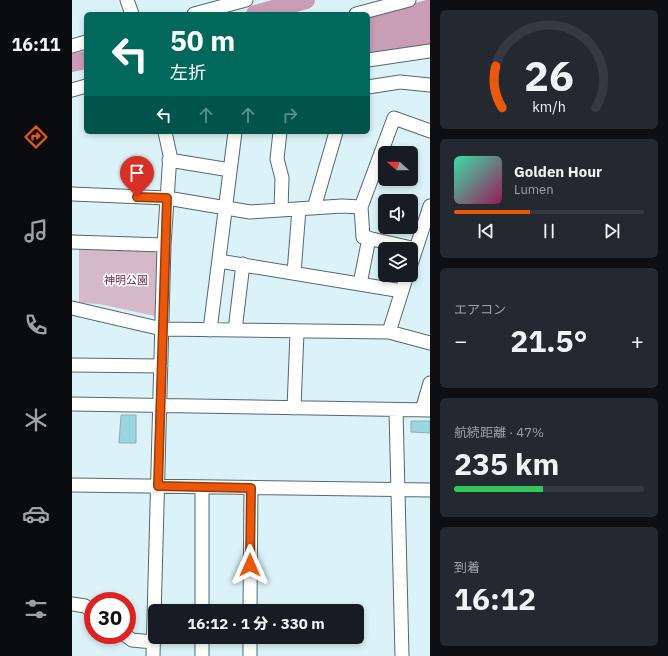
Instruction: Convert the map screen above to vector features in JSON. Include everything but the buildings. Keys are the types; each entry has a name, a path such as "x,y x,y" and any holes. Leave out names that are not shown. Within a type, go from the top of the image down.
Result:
{"street":[{"path":"128,0 131,12"},
{"path":"197,12 206,5 246,0"},
{"path":"364,12 409,0"},
{"path":"370,60 430,51"},
{"path":"370,87 400,82 430,85"},
{"path":"72,90 84,87"},
{"path":"386,242 363,237 361,207 394,118 430,131"},
{"path":"155,604 164,245 169,160 165,134"},
{"path":"210,330 235,134"},
{"path":"280,134 277,159 282,178 281,210"},
{"path":"314,208 335,134"},
{"path":"169,160 230,170"},
{"path":"73,191 167,198 250,212 361,207"},
{"path":"418,243 430,206"},
{"path":"294,273 300,209"},
{"path":"360,284 369,238"},
{"path":"72,242 164,245"},
{"path":"219,261 402,290"},
{"path":"235,330 243,264"},
{"path":"389,332 405,282"},
{"path":"72,308 162,329 297,332 389,332 430,343"},
{"path":"294,408 297,332"},
{"path":"72,365 161,366"},
{"path":"72,404 426,410 430,382"},
{"path":"396,410 402,656"},
{"path":"72,485 398,491 430,490"},
{"path":"202,487 202,604"},
{"path":"250,604 251,488"},
{"path":"72,604 84,606"},
{"path":"136,640 148,641"},
{"path":"153,656 154,644"},
{"path":"202,644 202,656"},
{"path":"250,644 250,656"}],"green space":[{"name":"神明公園","path":"79,248 158,251 155,316 99,304 79,303"}],"shaded area":[{"path":"430,0 430,47 370,56 370,15"}],"waterway":[{"path":"262,12 306,0"},
{"path":"72,63 84,60"}],"route":[{"path":"137,197 167,198 164,245 158,486 251,488 250,565"}]}
